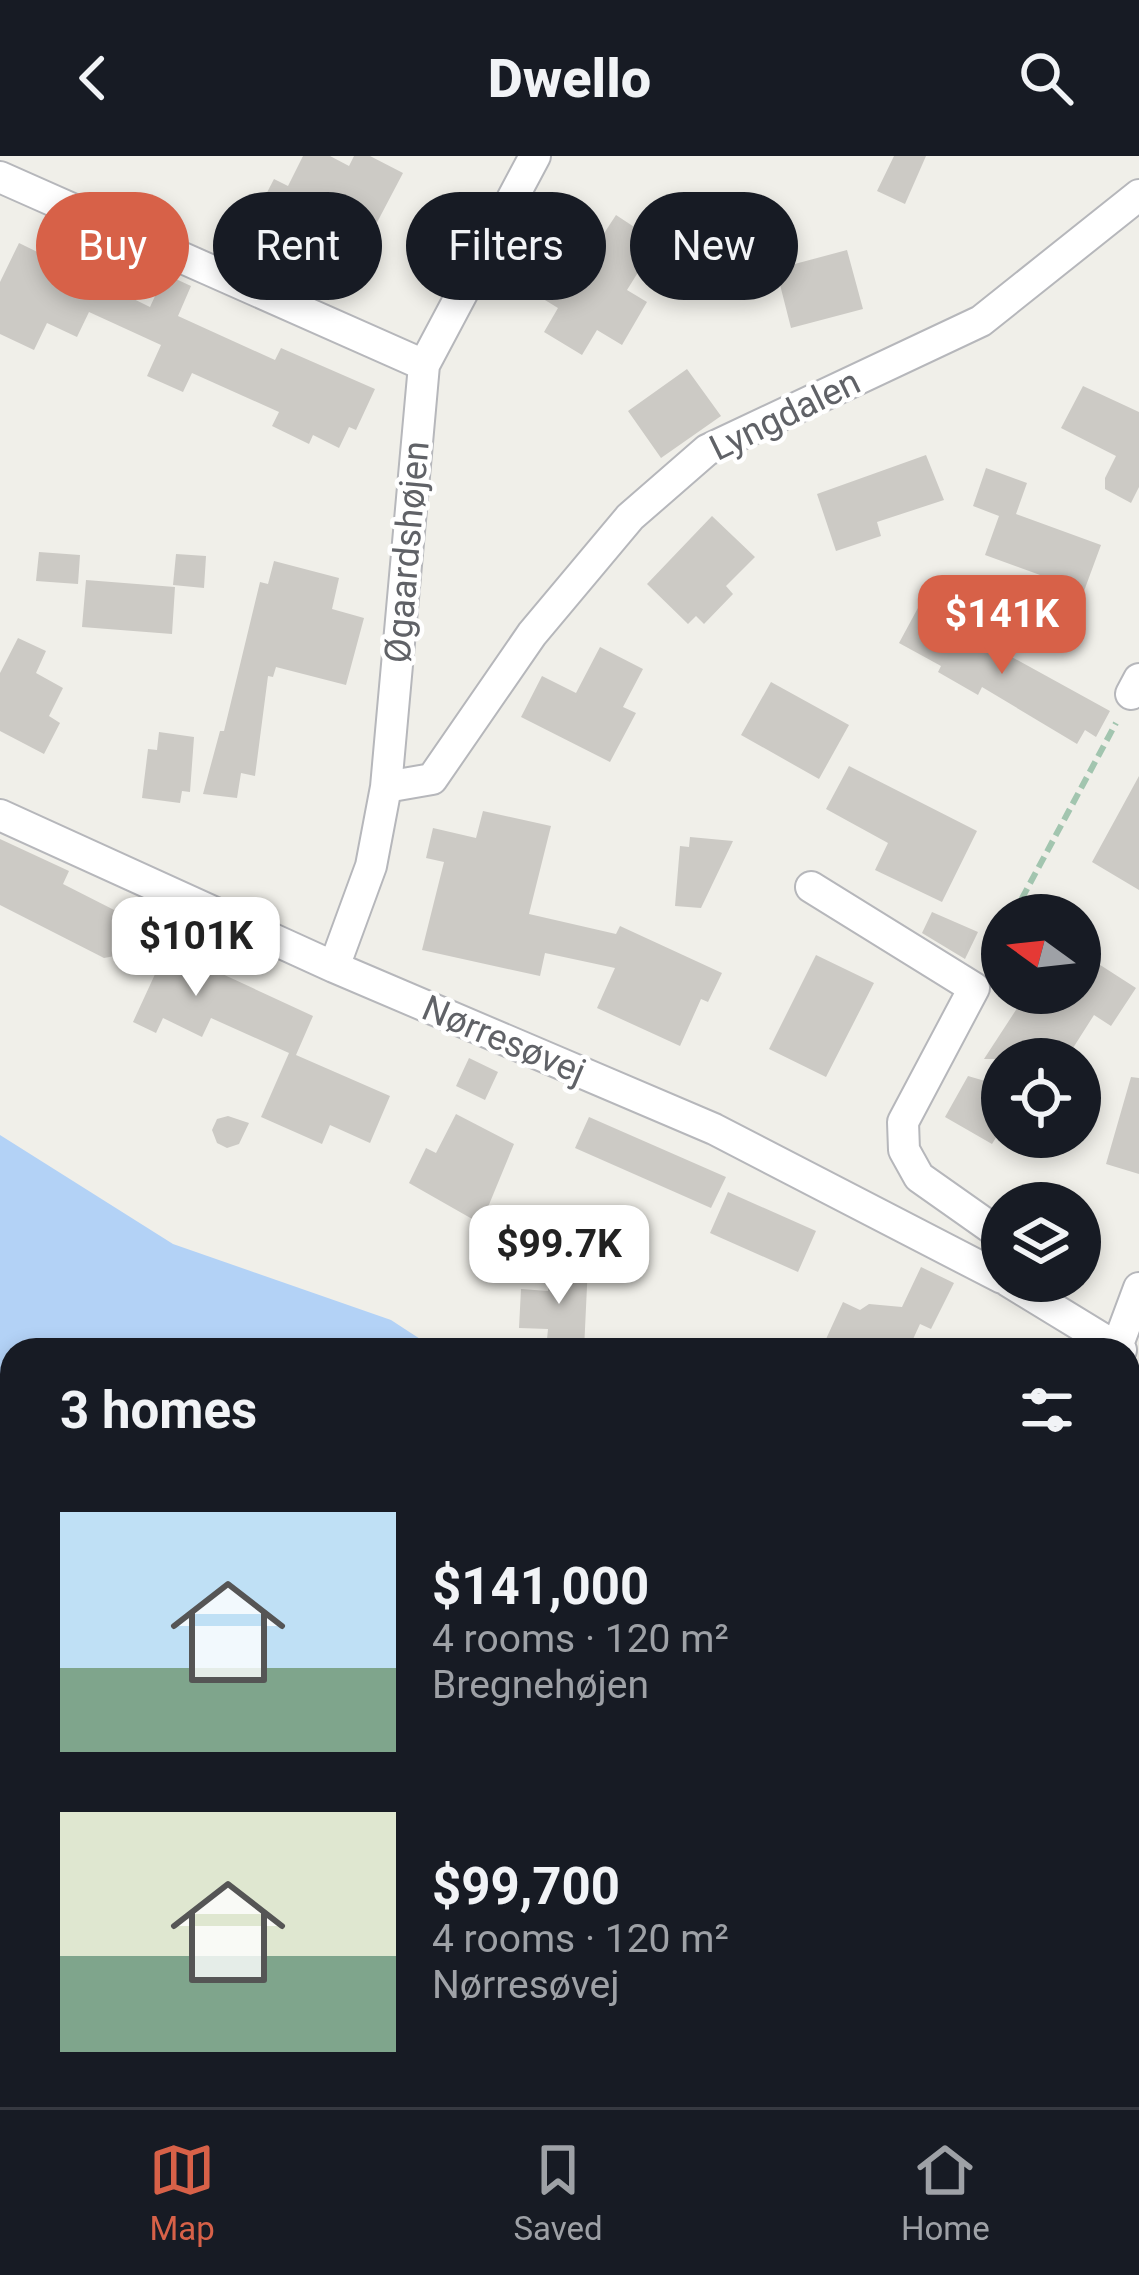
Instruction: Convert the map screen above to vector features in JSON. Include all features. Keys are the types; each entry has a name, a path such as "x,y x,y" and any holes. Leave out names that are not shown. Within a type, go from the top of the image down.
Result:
{"street":[{"name":"Øgaardshøjen","path":"334,967 371,866 386,788 424,365 535,156"},
{"path":"0,177 424,365"},
{"name":"Lyngdalen","path":"386,788 432,779 532,634 630,517 707,450 981,321 1139,195"},
{"name":"Nørresøvej","path":"0,815 334,967 714,1129 981,1267"},
{"path":"811,887 974,988 903,1122 904,1150 919,1177 981,1221"},
{"path":"1129,1338 1139,1288"},
{"name":"Nørresøvej","path":"1043,1302 1100,1338"}],"path":[{"path":"1024,894 1135,686"}],"water":[{"path":"0,1135 173,1244 391,1320 419,1338 0,1338"}],"building":[{"path":"303,156 330,156 349,166 354,156 370,156 403,173 382,213 382,192 267,192 274,179 288,186"},
{"path":"894,156 926,156 905,204 877,191"},
{"path":"616,215 630,224 627,290 630,300 647,302 622,345 597,330 582,355 544,332 558,308 545,300 606,300 606,230"},
{"path":"19,243 36,251 36,300 136,300 150,307 153,300 185,300 178,316 275,360 281,348 375,389 356,430 349,427 339,448 313,435 309,444 272,426 279,412 192,373 183,392 147,376 161,345 89,312 77,337 47,323 34,350 0,334 0,282"},
{"path":"847,250 863,309 791,328 784,300 798,300 798,263"},
{"path":"687,369 721,416 661,458 628,411"},
{"path":"1083,386 1139,412 1139,487 1131,503 1105,489 1116,456 1061,428"},
{"path":"926,455 944,500 877,522 881,536 836,551 817,494"},
{"path":"986,468 1027,483 1016,514 1101,545 1084,591 985,555 999,516 973,506"},
{"path":"712,516 755,557 726,586 733,594 704,624 696,616 688,624 647,584"},
{"path":"39,552 80,555 78,584 36,581"},
{"path":"176,554 206,556 204,588 173,585"},
{"path":"274,561 339,578 332,609 364,618 346,685 276,667 273,677 268,676 255,776 241,773 237,798 203,794 220,731 224,731 260,582 268,584"},
{"path":"86,580 175,587 172,634 82,627"},
{"path":"919,606 1110,711 1096,737 1085,730 1077,744 982,687 978,695 938,672 941,666 899,643"},
{"path":"18,638 46,651 36,673 63,688 49,716 60,723 44,754 0,731 0,673"},
{"path":"600,647 643,669 623,707 636,713 610,762 521,717 542,676 576,693"},
{"path":"771,682 849,725 819,779 741,735"},
{"path":"159,732 194,737 190,792 182,791 180,803 142,798 148,749 157,750"},
{"path":"849,766 977,831 942,902 875,870 888,843 826,809"},
{"path":"1139,776 1139,890 1092,862"},
{"path":"483,811 551,826 529,914 616,934 620,926 722,973 708,1002 701,999 680,1046 597,1008 615,968 545,953 540,976 422,950 444,862 426,858 433,828 476,838"},
{"path":"690,837 733,841 701,908 675,906 680,846 689,847"},
{"path":"0,839 69,871 63,884 122,914 119,919 195,954 192,960 313,1016 296,1055 390,1096 370,1143 330,1125 322,1144 261,1117 289,1053 211,1018 202,1037 163,1018 156,1033 133,1022 168,946 104,958 0,905"},
{"path":"932,912 978,932 965,959 922,933"},
{"path":"816,955 874,983 826,1077 769,1049"},
{"path":"1101,966 1136,988 1111,1026 1094,1015 1079,1038 998,1038 1013,1014 1101,1014"},
{"path":"469,1058 498,1072 485,1100 456,1086"},
{"path":"968,1076 981,1080 981,1138 945,1117"},
{"path":"1131,1077 1139,1078 1139,1174 1106,1164"},
{"path":"456,1114 514,1144 481,1224 409,1183 426,1148 436,1153"},
{"path":"228,1116 249,1123 239,1144 227,1148 217,1143 212,1130 217,1119"},
{"path":"589,1117 726,1177 711,1208 575,1148"},
{"path":"728,1192 816,1231 798,1272 710,1233"},
{"path":"550,1263 588,1265 585,1338 547,1338 548,1329 519,1328 521,1289 548,1291"},
{"path":"921,1267 954,1283 931,1329 920,1324 914,1338 826,1338 843,1302 860,1310 869,1304 902,1307"}]}
